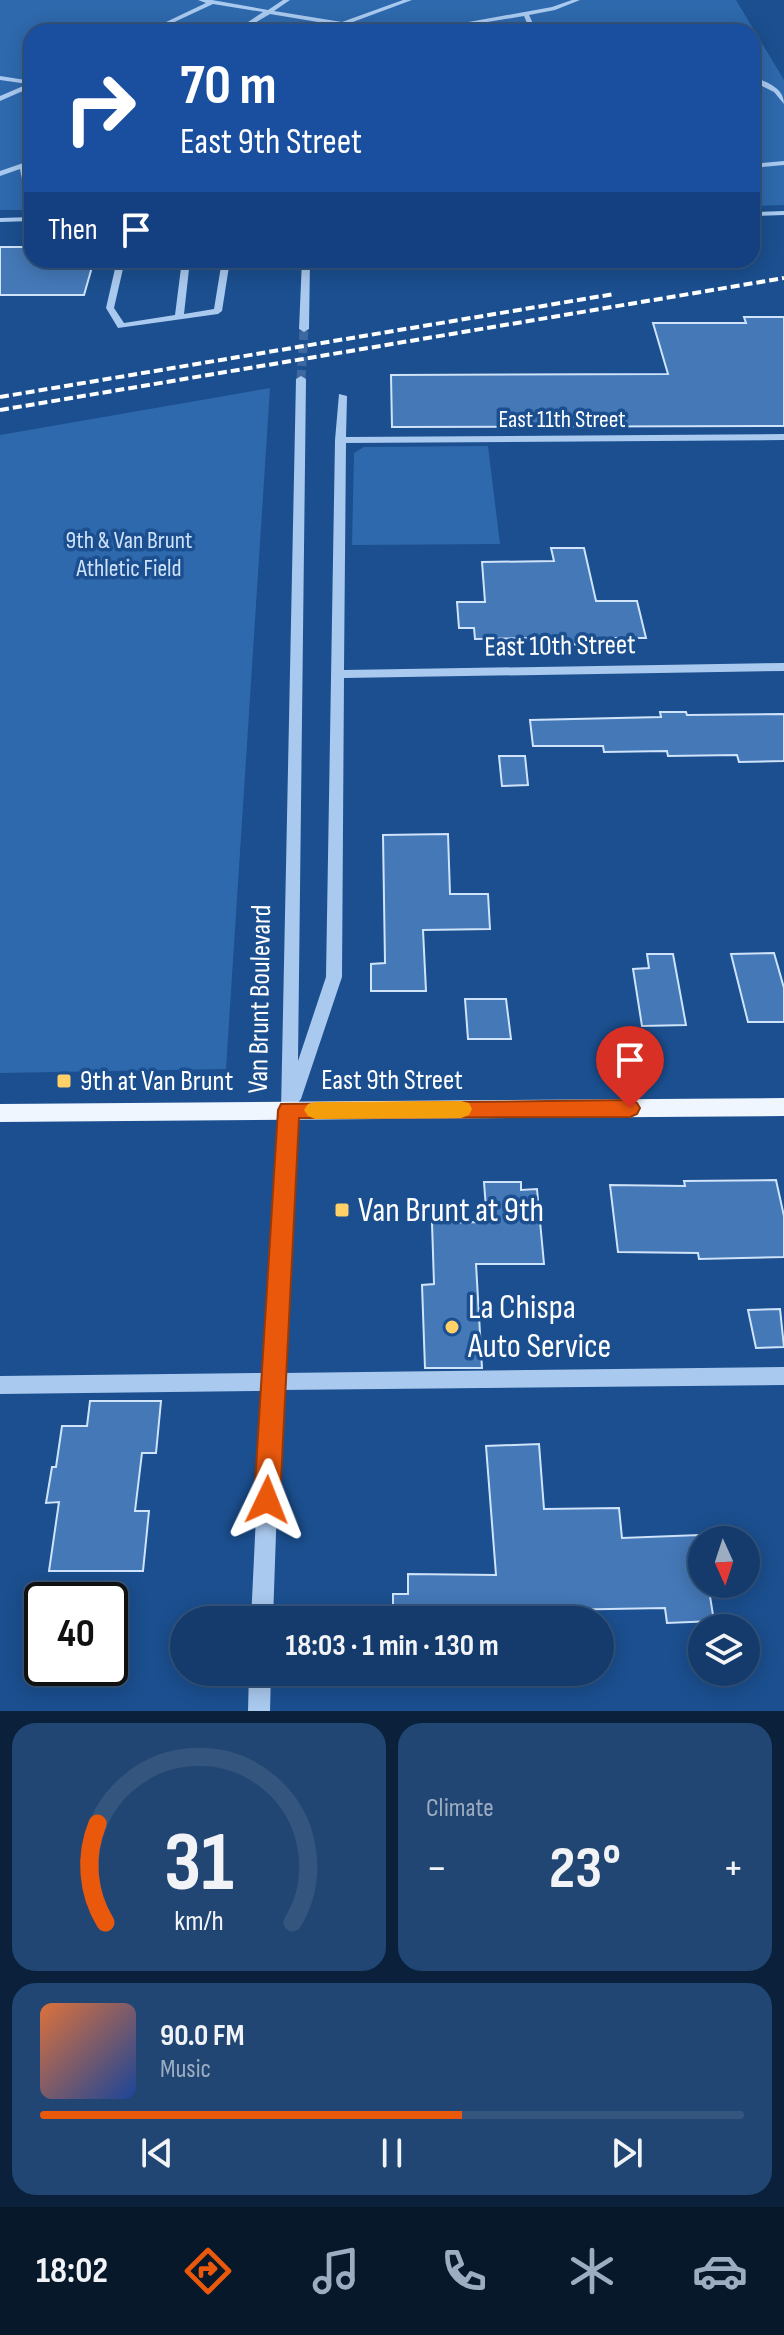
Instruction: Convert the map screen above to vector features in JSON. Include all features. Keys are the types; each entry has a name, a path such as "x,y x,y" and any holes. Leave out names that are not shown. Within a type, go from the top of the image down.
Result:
{"main road":[{"name":"East 9th Street","path":"0,1113 784,1107"}],"street":[{"path":"201,0 342,24 409,0"},
{"path":"249,24 287,0"},
{"path":"471,24 526,14 577,0"},
{"path":"165,24 213,1"},
{"path":"526,14 530,24"},
{"path":"0,78 24,82"},
{"path":"760,82 777,91 784,102"},
{"path":"0,99 24,88"},
{"path":"760,165 784,163"},
{"path":"0,174 24,165"},
{"path":"760,214 784,213"},
{"path":"0,220 24,219"},
{"path":"119,268 110,308 121,326 218,311 225,268"},
{"path":"179,317 185,268"},
{"path":"304,329 306,268"},
{"name":"Van Brunt Boulevard","path":"263,1606 272,1381 289,1110 301,379"},
{"path":"289,1110 334,977 342,396"},
{"name":"East 11th Street","path":"340,440 784,437"},
{"name":"East 10th Street","path":"337,674 784,667"},
{"path":"0,1385 784,1376"},
{"path":"259,1711 260,1686"}],"green space":[{"path":"0,0 736,0 750,24 24,24 24,210 0,210"},
{"path":"760,40 784,80 784,205 760,206"},
{"name":"9th & Van Brunt Athletic Field","path":"270,388 226,1069 0,1073 0,435"},
{"path":"488,446 500,544 352,545 354,453 364,447"}],"building":[{"path":"0,247 24,247 24,268 92,268 84,295 0,295"},
{"path":"744,317 784,317 784,426 392,427 391,375 668,374 653,323 746,323"},
{"path":"551,548 584,548 596,601 637,601 646,638 595,638 597,644 537,645 536,638 475,639 474,628 459,628 457,602 485,602 482,562 554,561"},
{"path":"660,712 686,712 687,715 784,714 784,761 739,762 737,755 668,756 667,751 604,752 603,746 533,746 530,720 661,717"},
{"path":"499,756 525,756 528,785 502,786"},
{"path":"448,834 450,894 488,894 490,929 423,930 426,991 371,991 371,964 385,963 383,835"},
{"path":"774,953 784,988 784,1022 748,1022 731,954"},
{"path":"647,954 673,954 686,1025 642,1026 633,969 649,968"},
{"path":"465,999 506,999 511,1039 468,1039"},
{"path":"776,1180 784,1216 784,1257 699,1259 698,1253 618,1252 610,1185 685,1186 684,1181"},
{"name":"La Chispa Auto Service","path":"484,1182 521,1182 521,1190 537,1189 544,1264 476,1264 482,1368 425,1368 422,1285 434,1284 432,1223 487,1222"},
{"path":"780,1309 784,1347 756,1348 748,1310"},
{"path":"90,1401 161,1401 156,1453 142,1453 135,1511 149,1511 143,1571 49,1571 59,1502 46,1503 52,1467 56,1467 62,1426 87,1426"},
{"path":"539,1444 544,1509 619,1508 622,1538 688,1535 688,1598 710,1598 713,1614 688,1614 688,1622 667,1623 665,1608 393,1606 393,1594 408,1594 408,1574 496,1575 486,1446"}],"tunnel":[{"path":"301,379 304,329"}],"railway":[{"path":"0,410 784,278"},
{"path":"0,397 614,294"}],"slow traffic":[{"path":"315,1110 461,1109"}],"place":[{"name":"9th at Van Brunt","path":"64,1081"},
{"name":"Van Brunt at 9th","path":"342,1210"},
{"name":"La Chispa Auto Service","path":"452,1327"}],"route":[{"path":"267,1500 289,1110 630,1108"}]}
